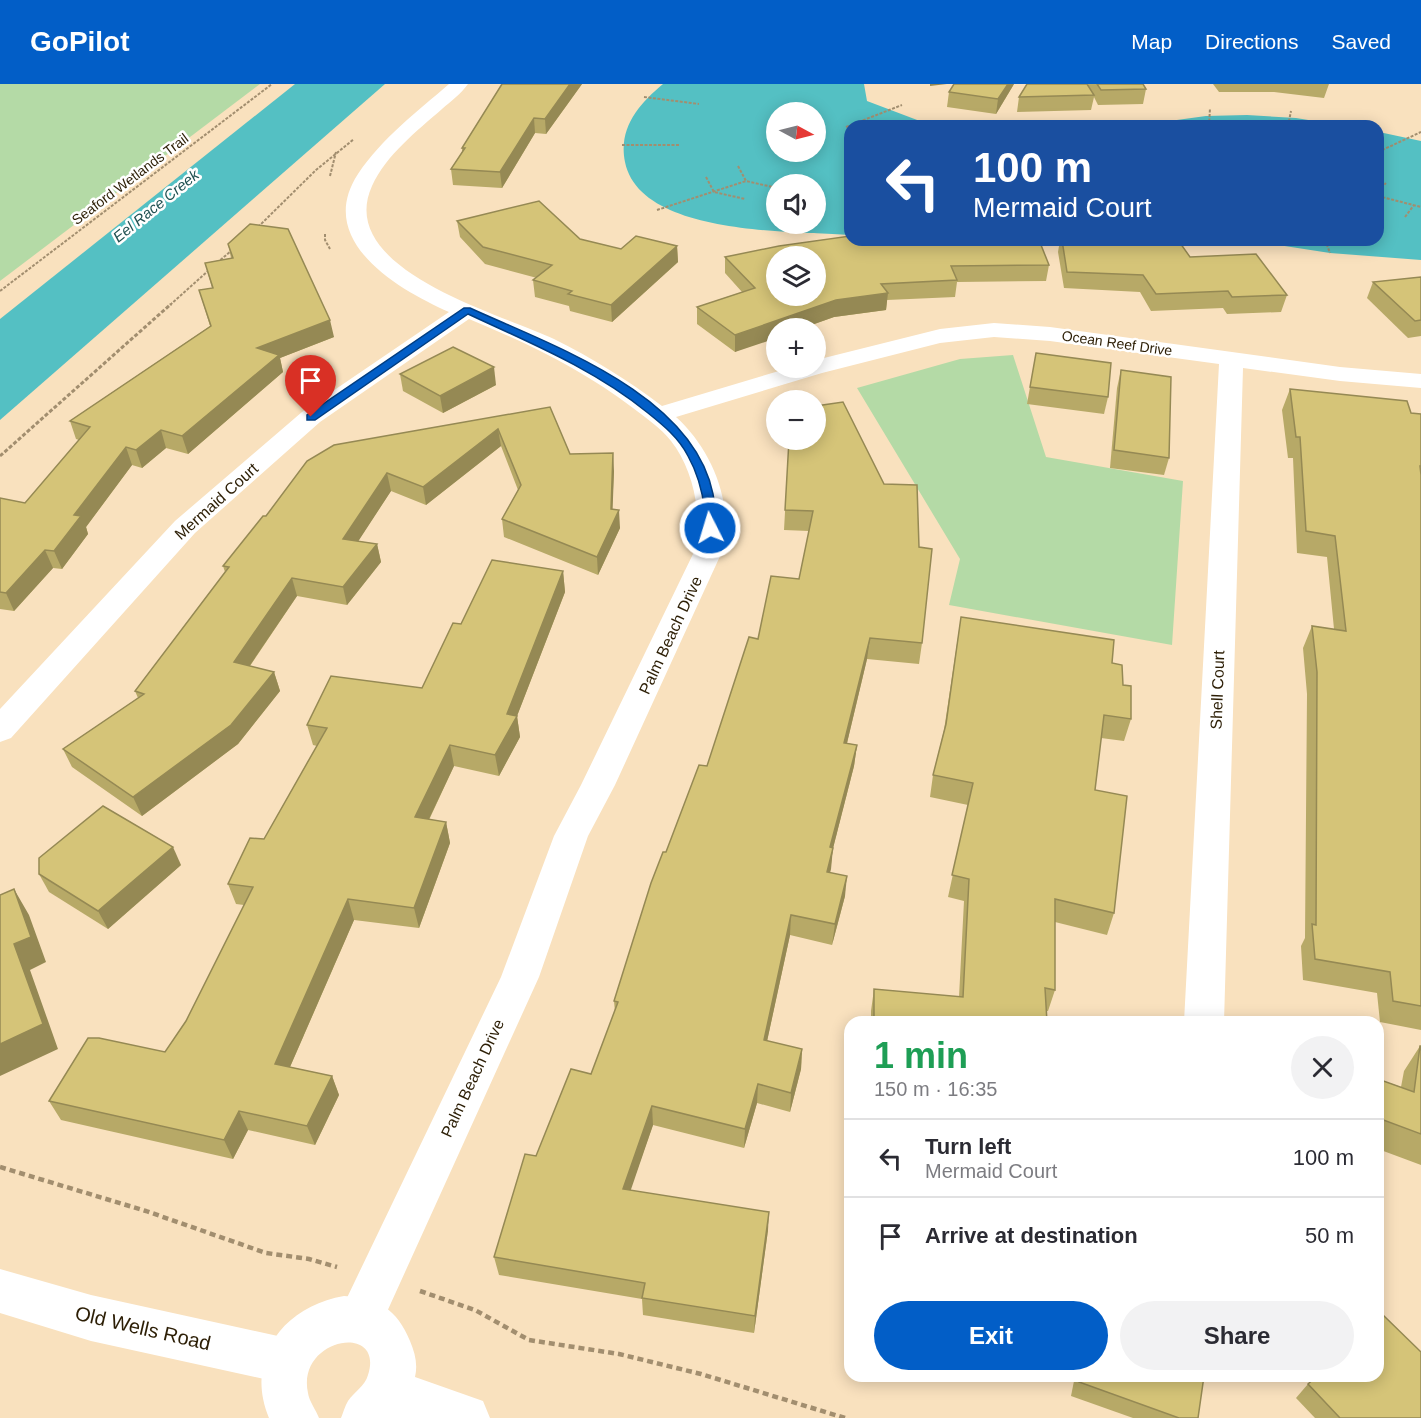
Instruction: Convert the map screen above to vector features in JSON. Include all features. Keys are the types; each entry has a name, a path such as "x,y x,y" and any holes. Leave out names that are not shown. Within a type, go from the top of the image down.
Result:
{"street":[{"name":"Palm Beach Drive","path":"360,1320 520,977 570,836 598,785 699,576 710,543 709,503 705,484 694,456 679,434 658,415 624,389 577,361 518,332 427,293 385,266 371,253 357,215 360,189 366,177 389,150 459,84"},
{"name":"Mermaid Court","path":"0,730 185,526 311,417 467,310"},
{"name":"Ocean Reef Drive","path":"826,364 939,336 994,330 1050,334 1340,374 1421,381"},
{"name":"Shell Court","path":"1204,1016 1231,359"},
{"name":"Ocean Reef Drive","path":"658,415 779,378"},
{"name":"Old Wells Road","path":"0,1291 91,1318 287,1361"},
{"path":"295,1418 285,1400 282,1381 287,1361 296,1345 310,1331 343,1318 360,1320 374,1326 385,1337 392,1351 394,1368 376,1405 466,1418"}],"path":[{"name":"Seaford Wetlands Trail","path":"0,291 272,84"},
{"path":"644,97 699,104"},
{"path":"864,120 902,105"},
{"path":"1209,120 1210,108"},
{"path":"1289,120 1291,111"},
{"path":"1384,150 1421,132"},
{"path":"256,228 291,197 318,166 355,138"},
{"path":"622,145 679,145"},
{"path":"738,166 746,181"},
{"path":"706,177 714,192 745,199"},
{"path":"657,210 746,181 766,186"},
{"path":"1384,198 1421,206"},
{"path":"1405,217 1414,205"},
{"path":"0,456 238,244"},
{"path":"1327,246 1330,253"}],"green space":[{"path":"0,84 260,84 0,281"},
{"path":"1013,355 1046,457 1183,481 1172,645 949,605 960,559 857,388 960,359"}],"water":[{"name":"Eel Race Creek","path":"295,84 385,84 0,420 0,319"},
{"path":"663,84 864,84 867,101 917,120 844,120 844,235 826,234 826,174 766,174 766,230 722,225 688,217 658,204 637,186 625,162 625,138 632,118"},
{"path":"1247,115 1308,120 1177,120 1206,116"},
{"path":"1384,133 1421,141 1421,260 1330,253 1284,246 1384,246"}],"building":[{"path":"502,84 570,84 545,119 534,118 500,172 451,169 465,148 462,148"},
{"path":"954,84 1008,84 998,99 949,92"},
{"path":"1027,84 1087,84 1094,95 1019,97"},
{"path":"1097,84 1143,84 1146,89 1101,90"},
{"path":"539,201 580,239 621,249 636,236 677,246 611,305 568,294 572,291 533,280 552,265 483,247 457,221"},
{"path":"250,224 288,229 330,320 257,348 279,355 182,436 161,430 136,450 126,447 74,515 81,516 54,551 45,550 6,593 0,592 0,498 25,503 90,427 70,421 211,326 199,290 213,288 205,263 233,258 228,244"},
{"path":"844,237 844,246 1041,246 1049,265 951,266 957,280 881,284 888,293 826,303 826,246 779,246"},
{"path":"1063,246 1182,246 1190,257 1256,254 1287,295 1232,297 1228,291 1156,294 1143,275 1067,272"},
{"path":"766,249 766,306 819,306 784,318 766,318 766,324 735,335 697,307 755,288 725,257"},
{"path":"1421,277 1421,320 1415,321 1373,282"},
{"path":"453,347 494,367 440,396 400,374"},
{"path":"1036,353 1111,363 1108,397 1030,387"},
{"path":"1121,370 1171,377 1169,458 1114,450"},
{"path":"1290,389 1407,401 1411,413 1421,414 1421,1006 1393,1001 1390,972 1315,959 1312,924 1316,925 1317,672 1312,626 1346,631 1335,536 1306,531 1300,437 1296,437"},
{"path":"843,402 884,484 917,485 919,547 932,549 922,643 870,638 844,743 857,745 830,847 833,848 827,872 847,876 835,924 791,915 764,1040 802,1049 791,1093 758,1084 745,1129 652,1106 623,1189 769,1212 755,1316 642,1298 645,1283 494,1257 525,1154 536,1156 571,1069 591,1074 618,1002 614,1001 651,883 663,852 666,852 699,765 707,766 749,637 758,639 771,576 799,579 813,511 785,510 788,450 826,450 826,405"},
{"path":"550,407 570,454 613,453 611,509 619,510 597,557 502,519 521,485 498,429 423,487 387,473 343,539 377,544 343,587 292,578 234,662 274,672 231,725 133,797 63,749 144,694 135,691 229,567 223,566 263,516 266,516 307,461 334,445"},
{"path":"492,560 563,571 507,714 517,716 495,755 450,745 415,817 446,822 414,908 348,899 275,1064 332,1076 307,1126 239,1111 224,1140 49,1101 88,1038 99,1038 165,1052 186,1021 253,887 228,884 250,838 264,839 327,728 307,725 331,676 422,688 453,623 461,624"},
{"path":"961,617 1114,640 1112,663 1122,665 1123,685 1131,686 1131,719 1104,715 1095,790 1127,796 1114,913 1055,899 1055,990 1045,988 1047,1016 874,1016 874,989 963,997 969,879 952,875 973,783 933,775 946,724"},
{"path":"103,806 173,847 98,911 39,874 39,858"},
{"path":"14,889 31,937 14,944 43,1024 0,1044 0,895"},
{"path":"1421,1046 1421,1134 1384,1120 1384,1081 1414,1092"},
{"path":"1384,1316 1421,1352 1421,1418 1340,1418 1308,1384 1310,1382 1384,1382"},
{"path":"1079,1382 1203,1382 1198,1418 1179,1418"}],"route":[{"path":"311,417 467,310 548,345 608,378 633,395 679,434 694,456 705,484 711,513 710,528"}]}
